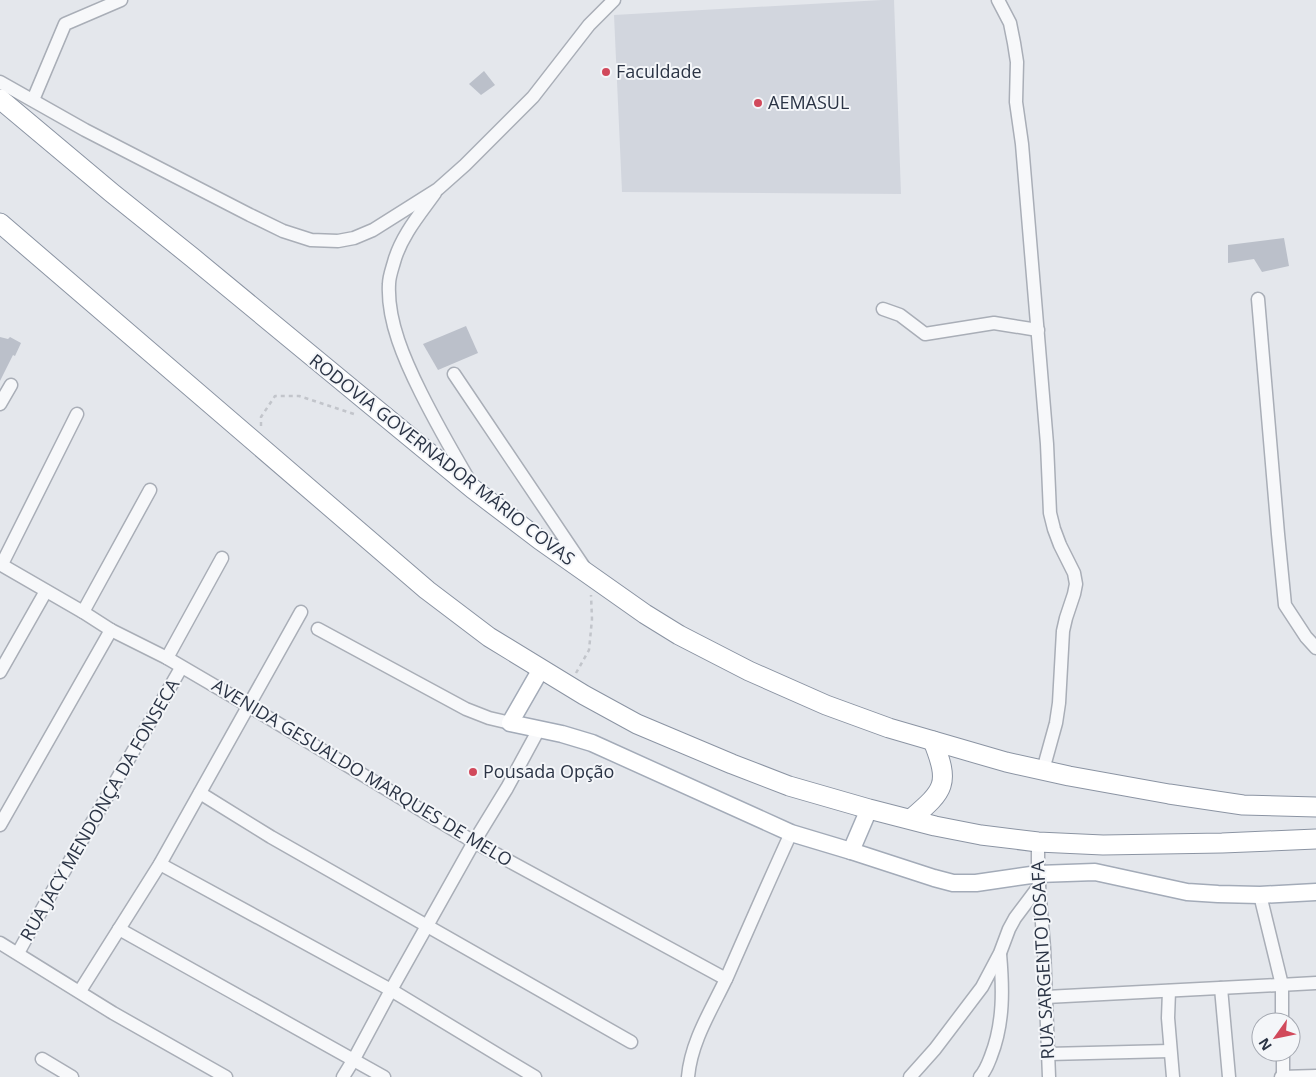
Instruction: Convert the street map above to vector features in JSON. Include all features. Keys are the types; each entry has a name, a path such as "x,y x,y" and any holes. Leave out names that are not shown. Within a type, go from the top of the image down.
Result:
{"highway":[{"name":"RODOVIA GOVERNADOR MÁRIO COVAS","path":"0,99 473,489 590,576 679,635 748,671 826,705 889,728 1006,762 1169,794 1242,805 1316,807"},
{"path":"0,223 428,590 490,637 568,686 637,724 789,786 935,826 981,835 1038,842 1103,845 1316,839"},
{"path":"911,819 928,805 942,785 941,762 933,741"}],"main road":[{"path":"541,669 510,723 592,743 791,833 934,878 953,883 976,883 1039,880 1095,872 1187,892 1218,894 1316,892"},
{"path":"851,851 869,809"}],"street":[{"path":"33,100 65,24 121,0"},
{"path":"0,82 85,130 250,216 283,231 310,240 338,241 354,238 373,230 438,189 493,138 533,97 589,25 614,0"},
{"path":"998,0 1010,23 1017,62 1016,102 1022,144 1038,330 1047,444 1050,513 1060,545 1074,573 1076,584 1064,631 1056,723 1043,770"},
{"path":"438,189 405,236 395,260 389,284 390,300 399,344 436,422 473,489"},
{"path":"1258,299 1285,605 1306,637 1316,648"},
{"path":"883,309 900,315 925,334 994,323 1038,330"},
{"path":"454,374 590,576"},
{"path":"0,404 11,385"},
{"path":"1,564 78,414"},
{"path":"84,612 150,490"},
{"path":"167,658 222,558"},
{"name":"AVENIDA GESUALDO MARQUES DE MELO","path":"1,564 84,612 111,630 167,658 181,668 249,706 474,842 726,979"},
{"path":"0,672 46,591"},
{"path":"80,992 160,864 301,612"},
{"path":"0,825 111,630"},
{"path":"318,630 466,709 489,718 510,723"},
{"name":"RUA JACY MENDONÇA DA FONSECA","path":"18,953 181,668"},
{"path":"343,1077 427,925 540,729"},
{"path":"200,793 271,837 631,1042"},
{"path":"688,1077 696,1044 705,1021 726,979 791,833"},
{"name":"RUA SARGENTO JOSAFA","path":"1038,842 1049,1077"},
{"path":"160,864 391,990 536,1077"},
{"path":"910,1077 935,1049 982,987 1000,953 1009,929 1039,880"},
{"path":"1260,894 1282,985 1282,1012"},
{"path":"119,929 384,1077"},
{"path":"0,943 161,1041 226,1077"},
{"path":"980,1077 985,1071 994,1049 1000,1022 1003,997 1000,953"},
{"path":"1046,997 1316,983"},
{"path":"1221,988 1229,1077"},
{"path":"1169,991 1168,1018 1173,1077"},
{"path":"1048,1054 1170,1051"},
{"path":"42,1059 72,1077"},
{"path":"1282,1062 1282,1077 1316,1076"}],"path":[{"path":"260,447 261,417 275,396 299,396 364,417"},
{"path":"568,686 589,650 592,619 590,576"}],"shaded area":[{"name":"AEMASUL","path":"894,0 901,194 622,192 614,15"}],"building":[{"path":"484,71 495,85 481,95 469,84"},
{"path":"1284,238 1289,266 1262,272 1254,259 1228,263 1228,245"},
{"path":"466,326 478,353 438,370 423,344"},
{"path":"0,337 8,339 10,337 21,343 0,381"}],"place":[{"name":"Faculdade","path":"606,72"},
{"name":"AEMASUL","path":"758,103"},
{"name":"Pousada Opção","path":"473,772"}]}
